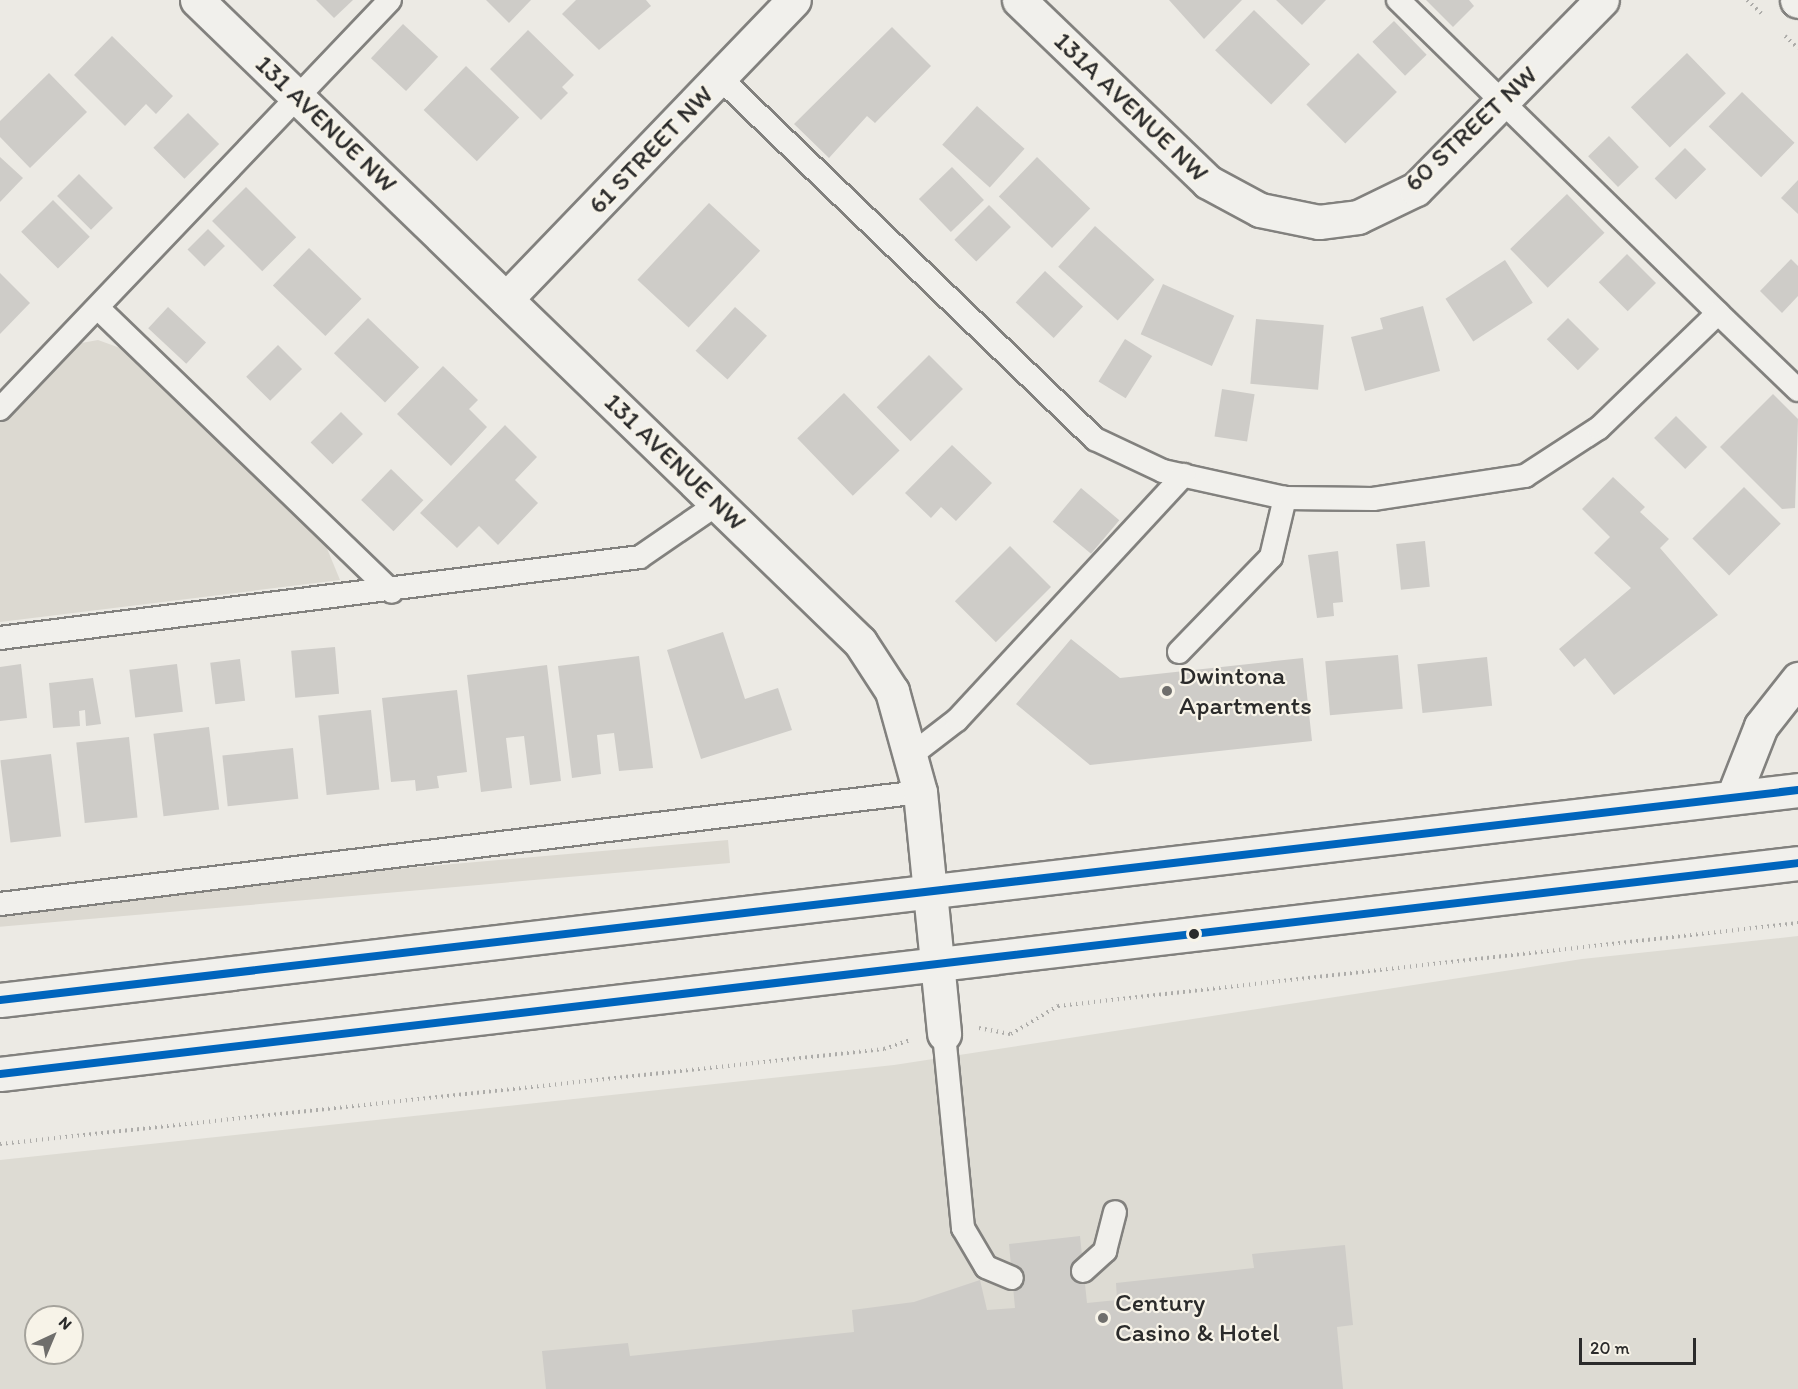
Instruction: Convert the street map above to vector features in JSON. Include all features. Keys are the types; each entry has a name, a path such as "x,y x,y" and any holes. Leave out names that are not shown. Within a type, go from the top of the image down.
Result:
{"main road":[{"name":"131 AVENUE NW","path":"197,0 860,642 892,691 920,792 944,1034"},
{"name":"61 STREET NW","path":"506,299 794,0"},
{"name":"131A AVENUE NW","path":"1019,0 1208,182 1260,210 1319,222"},
{"name":"60 STREET NW","path":"1319,222 1358,217 1416,189 1602,0"},
{"path":"1733,797 1761,726 1798,679"},
{"path":"0,1000 1798,790"},
{"path":"0,1074 1798,863"}],"lane":[{"path":"0,409 99,309 296,96 390,0"},
{"path":"1398,0 1798,390"},
{"path":"720,78 1095,439 1184,475 1285,498 1373,499 1525,476 1599,428 1718,313"},
{"path":"99,309 392,592"},
{"path":"910,756 957,720 1184,475"},
{"path":"1179,652 1271,557 1285,498"},
{"path":"0,638 392,592 640,557 717,504"},
{"path":"0,904 920,792"},
{"path":"944,1034 963,1228 986,1267 1012,1278"},
{"path":"1083,1270 1105,1251 1115,1212"}],"path":[{"path":"980,1028 1011,1034 1058,1006 1798,923"},
{"path":"0,1144 256,1120 884,1049 894,1043"}],"shaded area":[{"path":"98,340 120,348 326,546 340,580 0,622 0,422 76,344"},
{"path":"728,840 730,863 0,927 0,904"},
{"path":"1798,936 1798,1389 0,1389 0,1160 894,1065 1582,959"}],"building":[{"path":"316,0 353,0 334,18"},
{"path":"486,0 531,0 509,23"},
{"path":"576,0 646,0 651,6 599,50 562,14"},
{"path":"1169,0 1242,0 1204,39"},
{"path":"1276,0 1326,0 1302,25"},
{"path":"1426,0 1469,0 1474,6 1453,27"},
{"path":"1254,10 1310,64 1271,104 1215,50"},
{"path":"1394,21 1427,55 1405,76 1372,42"},
{"path":"403,24 438,57 406,91 371,58"},
{"path":"892,27 931,66 875,123 867,116 829,158 794,124"},
{"path":"528,30 574,75 562,87 568,93 541,120 490,69"},
{"path":"112,36 173,96 156,114 146,104 125,126 74,75"},
{"path":"1358,53 1397,92 1345,144 1306,105"},
{"path":"1687,53 1726,93 1670,147 1631,107"},
{"path":"466,66 519,117 477,161 424,110"},
{"path":"49,73 87,112 30,168 0,137 0,121"},
{"path":"1742,92 1795,143 1761,177 1709,127"},
{"path":"977,106 1025,149 990,187 942,145"},
{"path":"188,113 219,144 184,179 153,148"},
{"path":"1609,136 1639,167 1618,187 1588,156"},
{"path":"1685,148 1706,169 1676,200 1655,178"},
{"path":"0,157 23,178 0,202"},
{"path":"1037,157 1090,208 1052,248 999,197"},
{"path":"952,167 984,200 951,232 919,199"},
{"path":"79,174 113,208 91,230 57,196"},
{"path":"1798,180 1798,214 1781,198"},
{"path":"246,187 296,237 262,271 212,221"},
{"path":"1567,194 1605,233 1548,288 1510,249"},
{"path":"53,200 90,237 58,269 21,232"},
{"path":"709,203 760,251 689,328 637,280"},
{"path":"989,205 1011,227 976,262 954,240"},
{"path":"1095,226 1154,280 1118,320 1058,267"},
{"path":"208,229 225,246 204,266 187,250"},
{"path":"309,248 362,299 325,336 273,285"},
{"path":"1627,254 1656,283 1628,311 1599,282"},
{"path":"1791,259 1798,266 1798,296 1782,313 1760,291"},
{"path":"1505,260 1533,303 1473,341 1445,299"},
{"path":"1045,271 1083,306 1054,338 1016,302"},
{"path":"0,273 30,303 0,334"},
{"path":"1163,284 1234,316 1212,366 1141,334"},
{"path":"1423,306 1440,371 1365,391 1351,337 1383,329 1380,318"},
{"path":"168,307 206,342 186,364 148,328"},
{"path":"735,307 767,336 727,380 696,351"},
{"path":"368,318 419,367 385,403 334,353"},
{"path":"1568,318 1599,349 1578,370 1547,339"},
{"path":"1256,319 1324,325 1318,390 1250,384"},
{"path":"1125,339 1152,356 1126,398 1099,381"},
{"path":"278,345 302,369 270,401 246,377"},
{"path":"929,355 963,389 911,441 877,407"},
{"path":"443,366 478,400 469,409 487,427 451,466 397,414"},
{"path":"1222,389 1255,394 1247,442 1214,436"},
{"path":"844,393 900,451 853,496 797,438"},
{"path":"1773,394 1798,419 1795,508 1782,509 1720,447"},
{"path":"341,412 363,434 333,464 311,442"},
{"path":"1676,416 1707,447 1685,469 1654,438"},
{"path":"505,425 537,457 515,480 538,503 498,545 479,526 457,548 420,513"},
{"path":"952,445 992,483 956,521 941,507 931,518 905,493"},
{"path":"391,469 423,500 393,531 361,500"},
{"path":"1613,477 1645,507 1640,512 1669,539 1660,548 1718,615 1614,695 1585,658 1574,667 1559,649 1631,588 1594,553 1610,537 1582,509"},
{"path":"1744,487 1781,524 1729,575 1692,539"},
{"path":"1081,488 1119,520 1091,554 1053,522"},
{"path":"1425,541 1430,587 1401,590 1396,544"},
{"path":"1010,546 1051,587 996,642 955,601"},
{"path":"1338,551 1343,602 1333,603 1334,616 1317,618 1308,555"},
{"path":"723,632 745,699 778,688 792,730 701,759 667,650"},
{"name":"Dwintona Apartments","path":"1071,639 1120,678 1303,658 1312,741 1090,765 1016,704"},
{"path":"335,647 339,694 295,698 291,651"},
{"path":"1398,655 1403,709 1330,715 1325,661"},
{"path":"639,656 653,768 619,771 614,733 597,735 601,774 572,778 558,666"},
{"path":"1487,657 1492,706 1423,713 1417,664"},
{"path":"240,659 245,701 215,704 210,663"},
{"path":"21,664 27,718 0,721 0,667"},
{"path":"177,664 183,712 135,717 129,670"},
{"path":"547,665 561,781 530,785 524,736 506,738 512,788 481,792 467,675"},
{"path":"93,678 101,724 86,726 85,710 79,711 80,726 53,728 49,683"},
{"path":"457,690 467,772 437,776 439,788 416,791 415,780 391,782 382,698"},
{"path":"371,710 379,790 327,795 318,716"},
{"path":"209,727 219,809 164,816 153,734"},
{"path":"129,737 137,818 85,823 76,743"},
{"path":"293,748 298,799 228,806 222,755"},
{"path":"51,754 61,836 10,843 0,760"},
{"name":"Century Casino & Hotel","path":"1080,1236 1087,1303 1117,1300 1116,1283 1254,1268 1252,1254 1345,1245 1353,1325 1337,1327 1343,1389 546,1389 542,1351 628,1343 630,1356 854,1332 852,1310 914,1302 980,1280 987,1310 1015,1308 1009,1244"}],"transit line":[{"path":"0,1000 1798,790"},
{"path":"0,1074 1798,863"}],"place":[{"name":"Dwintona Apartments","path":"1167,691"},
{"name":"Century Casino & Hotel","path":"1103,1318"}]}
